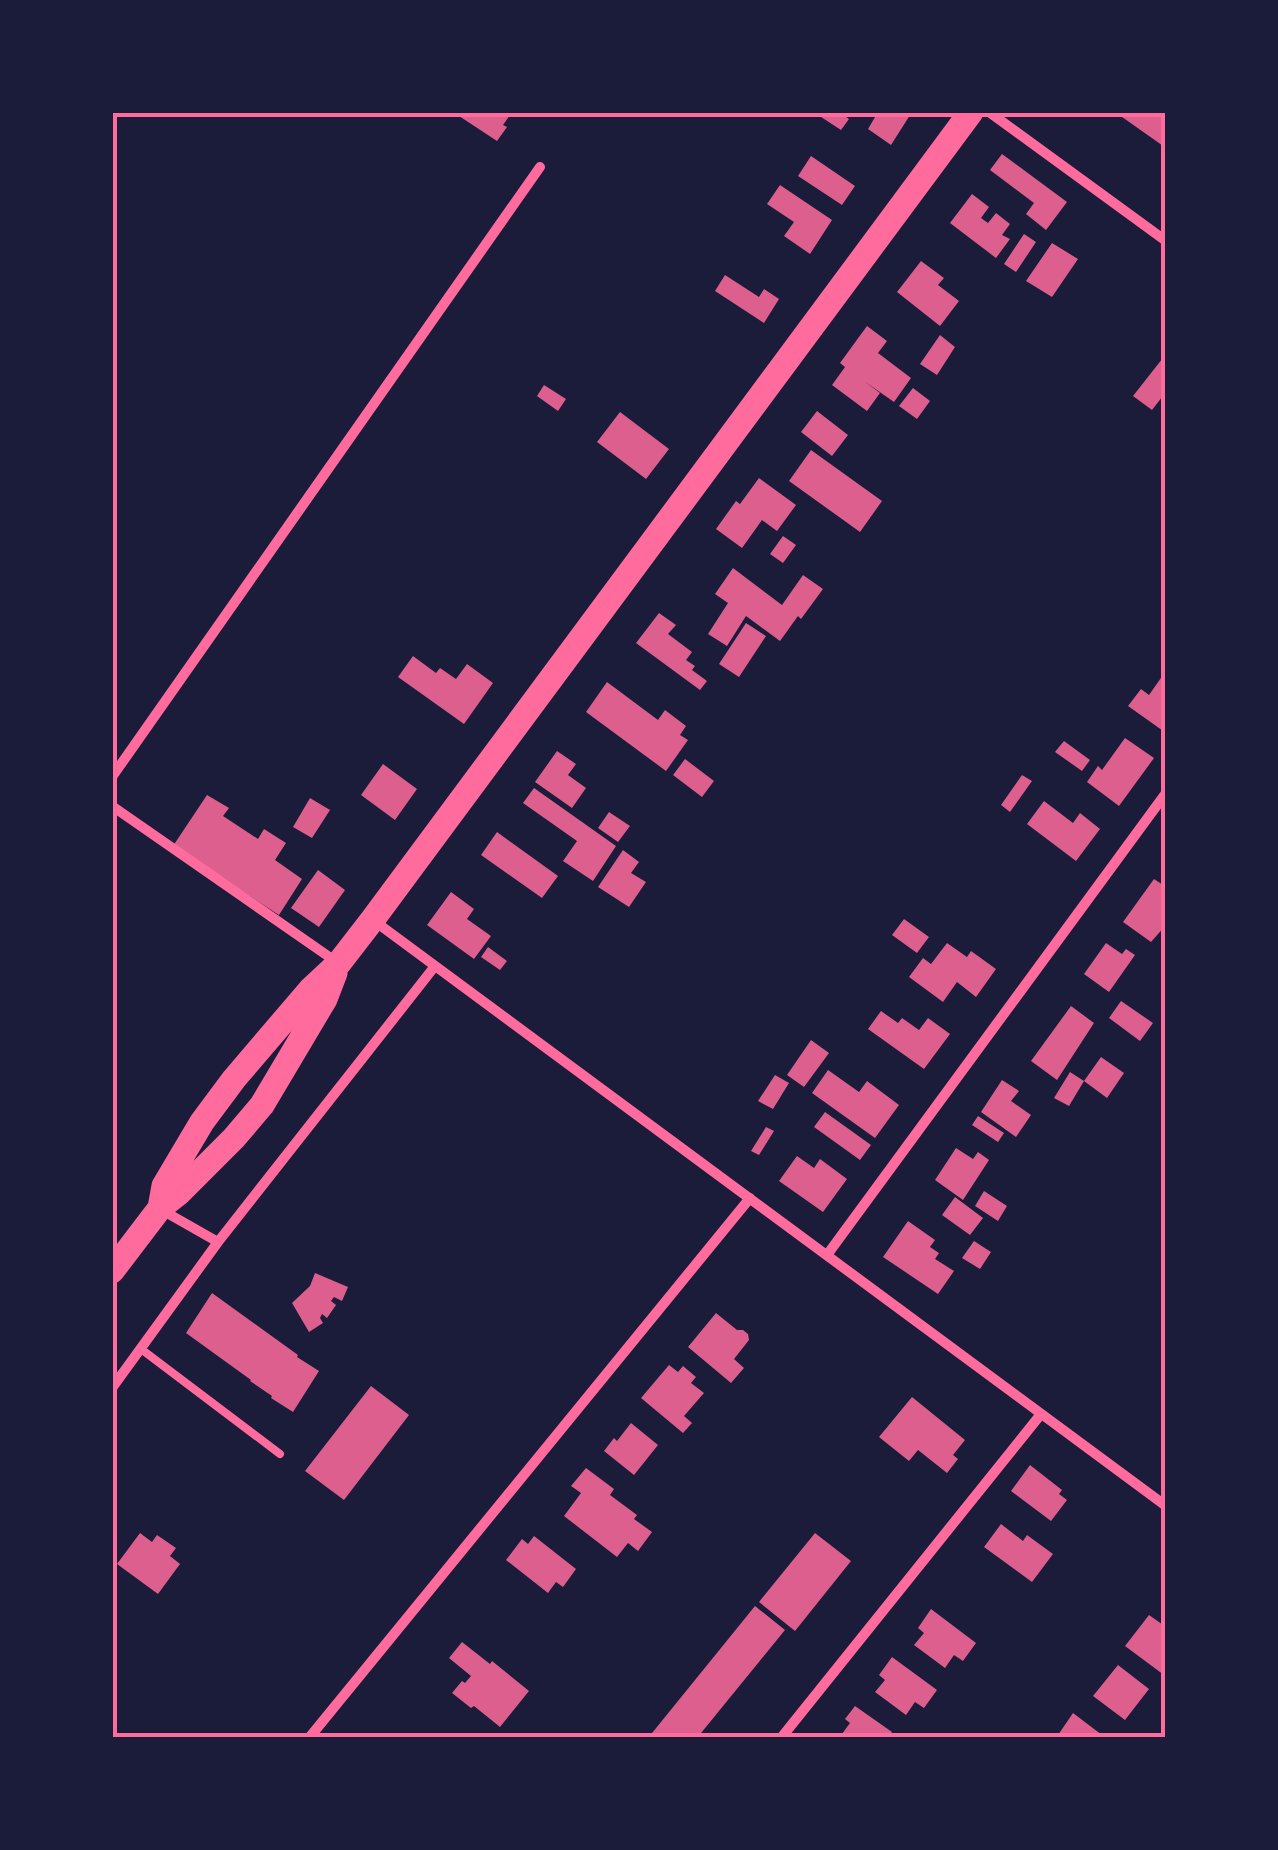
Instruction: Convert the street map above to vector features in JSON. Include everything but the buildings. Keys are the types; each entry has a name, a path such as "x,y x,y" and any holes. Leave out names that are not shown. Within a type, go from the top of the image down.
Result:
{"highway":[{"path":"160,1208 164,1186 202,1122 310,990 339,963 972,112"},
{"path":"112,1271 160,1208 234,1138 262,1105 325,999 339,963"}],"street":[{"path":"989,112 1166,241"},
{"path":"112,777 540,167"},
{"path":"827,1255 1166,793"},
{"path":"112,806 339,963"},
{"path":"372,919 1166,1506"},
{"path":"112,1388 218,1242 434,966"},
{"path":"309,1738 750,1198"},
{"path":"160,1208 218,1242"},
{"path":"781,1738 1041,1414"}],"lane":[{"path":"141,1350 280,1454"}]}
